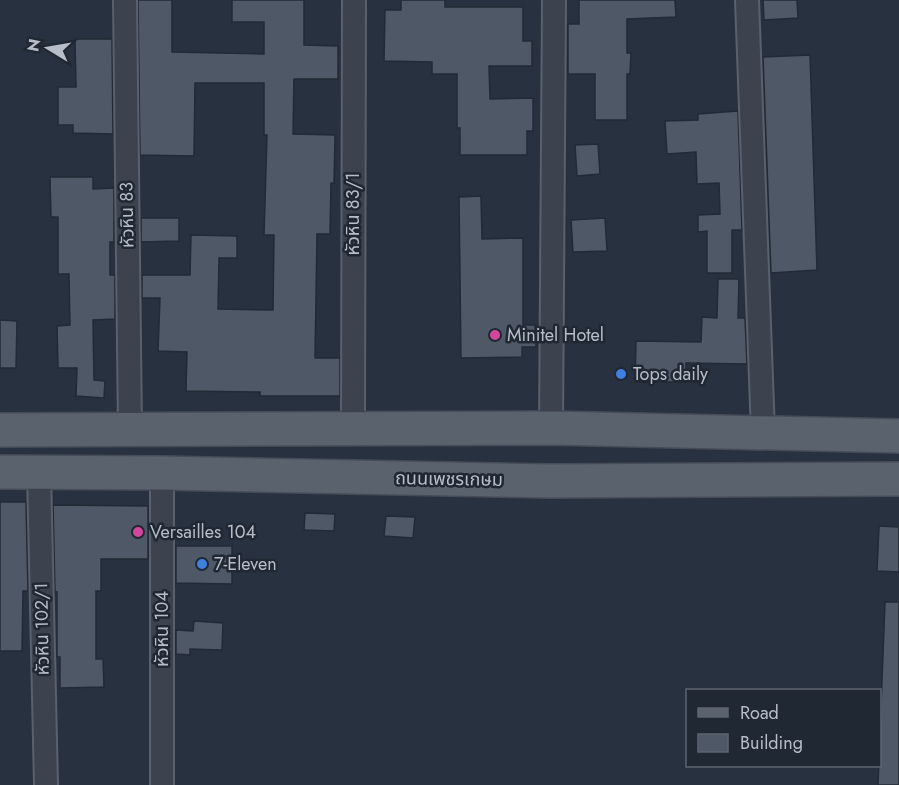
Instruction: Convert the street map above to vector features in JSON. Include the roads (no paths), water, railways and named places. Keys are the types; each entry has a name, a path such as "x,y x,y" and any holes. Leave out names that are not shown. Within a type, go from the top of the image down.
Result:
{"main road":[{"path":"496,480 498,428"},
{"path":"0,430 551,428 899,436"},
{"path":"550,481 551,428"},
{"name":"ถนนเพชรเกษม","path":"0,472 550,481 899,479"}],"street":[{"name":"หัวหิน 83","path":"125,0 130,429"},
{"name":"หัวหิน 83/1","path":"353,428 354,0"},
{"path":"551,428 554,0"},
{"path":"747,0 763,433"},
{"name":"หัวหิน 102/1","path":"39,473 46,785"},
{"name":"หัวหิน 104","path":"162,473 162,785"}],"place":[{"name":"Minitel Hotel","path":"495,335"},
{"name":"Tops daily","path":"621,374"},
{"name":"Versailles 104","path":"138,532"},
{"name":"7-Eleven","path":"202,564"}]}
